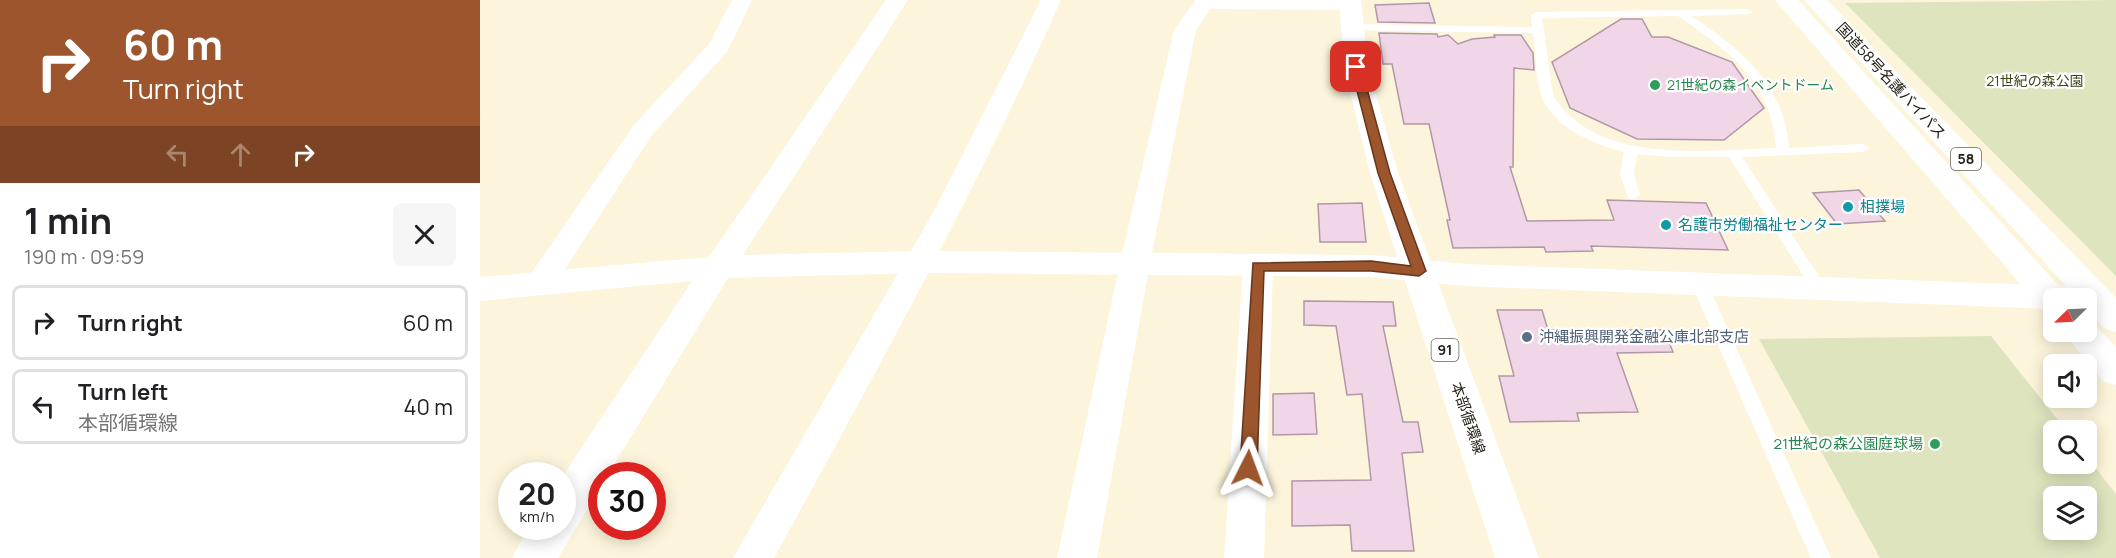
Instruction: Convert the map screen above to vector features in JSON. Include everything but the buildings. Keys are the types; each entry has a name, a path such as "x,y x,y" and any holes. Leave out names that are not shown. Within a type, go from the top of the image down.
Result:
{"main road":[{"path":"576,491 692,307 721,267 897,0"},
{"name":"国道58号名護バイパス","path":"1786,0 2043,288"},
{"name":"国道58号名護バイパス","path":"1815,0 2110,306"},
{"name":"本部循環線","path":"1350,10 1356,67 1371,127 1516,558"},
{"path":"480,290 541,282 721,267 922,262 1371,266 1419,271 2043,298"},
{"path":"2090,342 2116,371"},
{"path":"534,558 545,540"}],"street":[{"path":"541,282 642,131 719,47 742,0"},
{"path":"753,558 922,262 1015,82 1051,0"},
{"path":"1077,558 1135,264 1185,30 1206,2 1350,10"},
{"path":"1244,558 1258,266"}],"lane":[{"path":"1350,10 1538,30"},
{"path":"1747,12 1536,15 1546,95 1563,118 1587,133 1631,149 1650,153 1783,152 1863,148"},
{"path":"1679,13 1742,57 1764,86 1779,117 1783,152"},
{"path":"1631,149 1627,174 1633,195"},
{"path":"1732,153 1818,287"},
{"path":"1699,283 1821,558"}],"green space":[{"name":"21世紀の森公園","path":"2116,0 2116,276 1845,3"},
{"name":"21世紀の森公園庭球場","path":"1991,336 2043,401 2043,408 2048,408 2058,420 2043,420 2043,474 2097,474 2097,470 2116,494 2116,558 1880,558 1759,339"}],"place":[{"name":"21世紀の森イベントドーム","path":"1655,85"},
{"name":"相撲場","path":"1848,207"},
{"name":"名護市労働福祉センター","path":"1666,225"},
{"name":"沖縄振興開発金融公庫北部支店","path":"1527,337"},
{"name":"21世紀の森公園庭球場","path":"1935,444"}],"route":[{"path":"1248,468 1258,266 1371,266 1419,271 1384,173 1356,67"}]}
